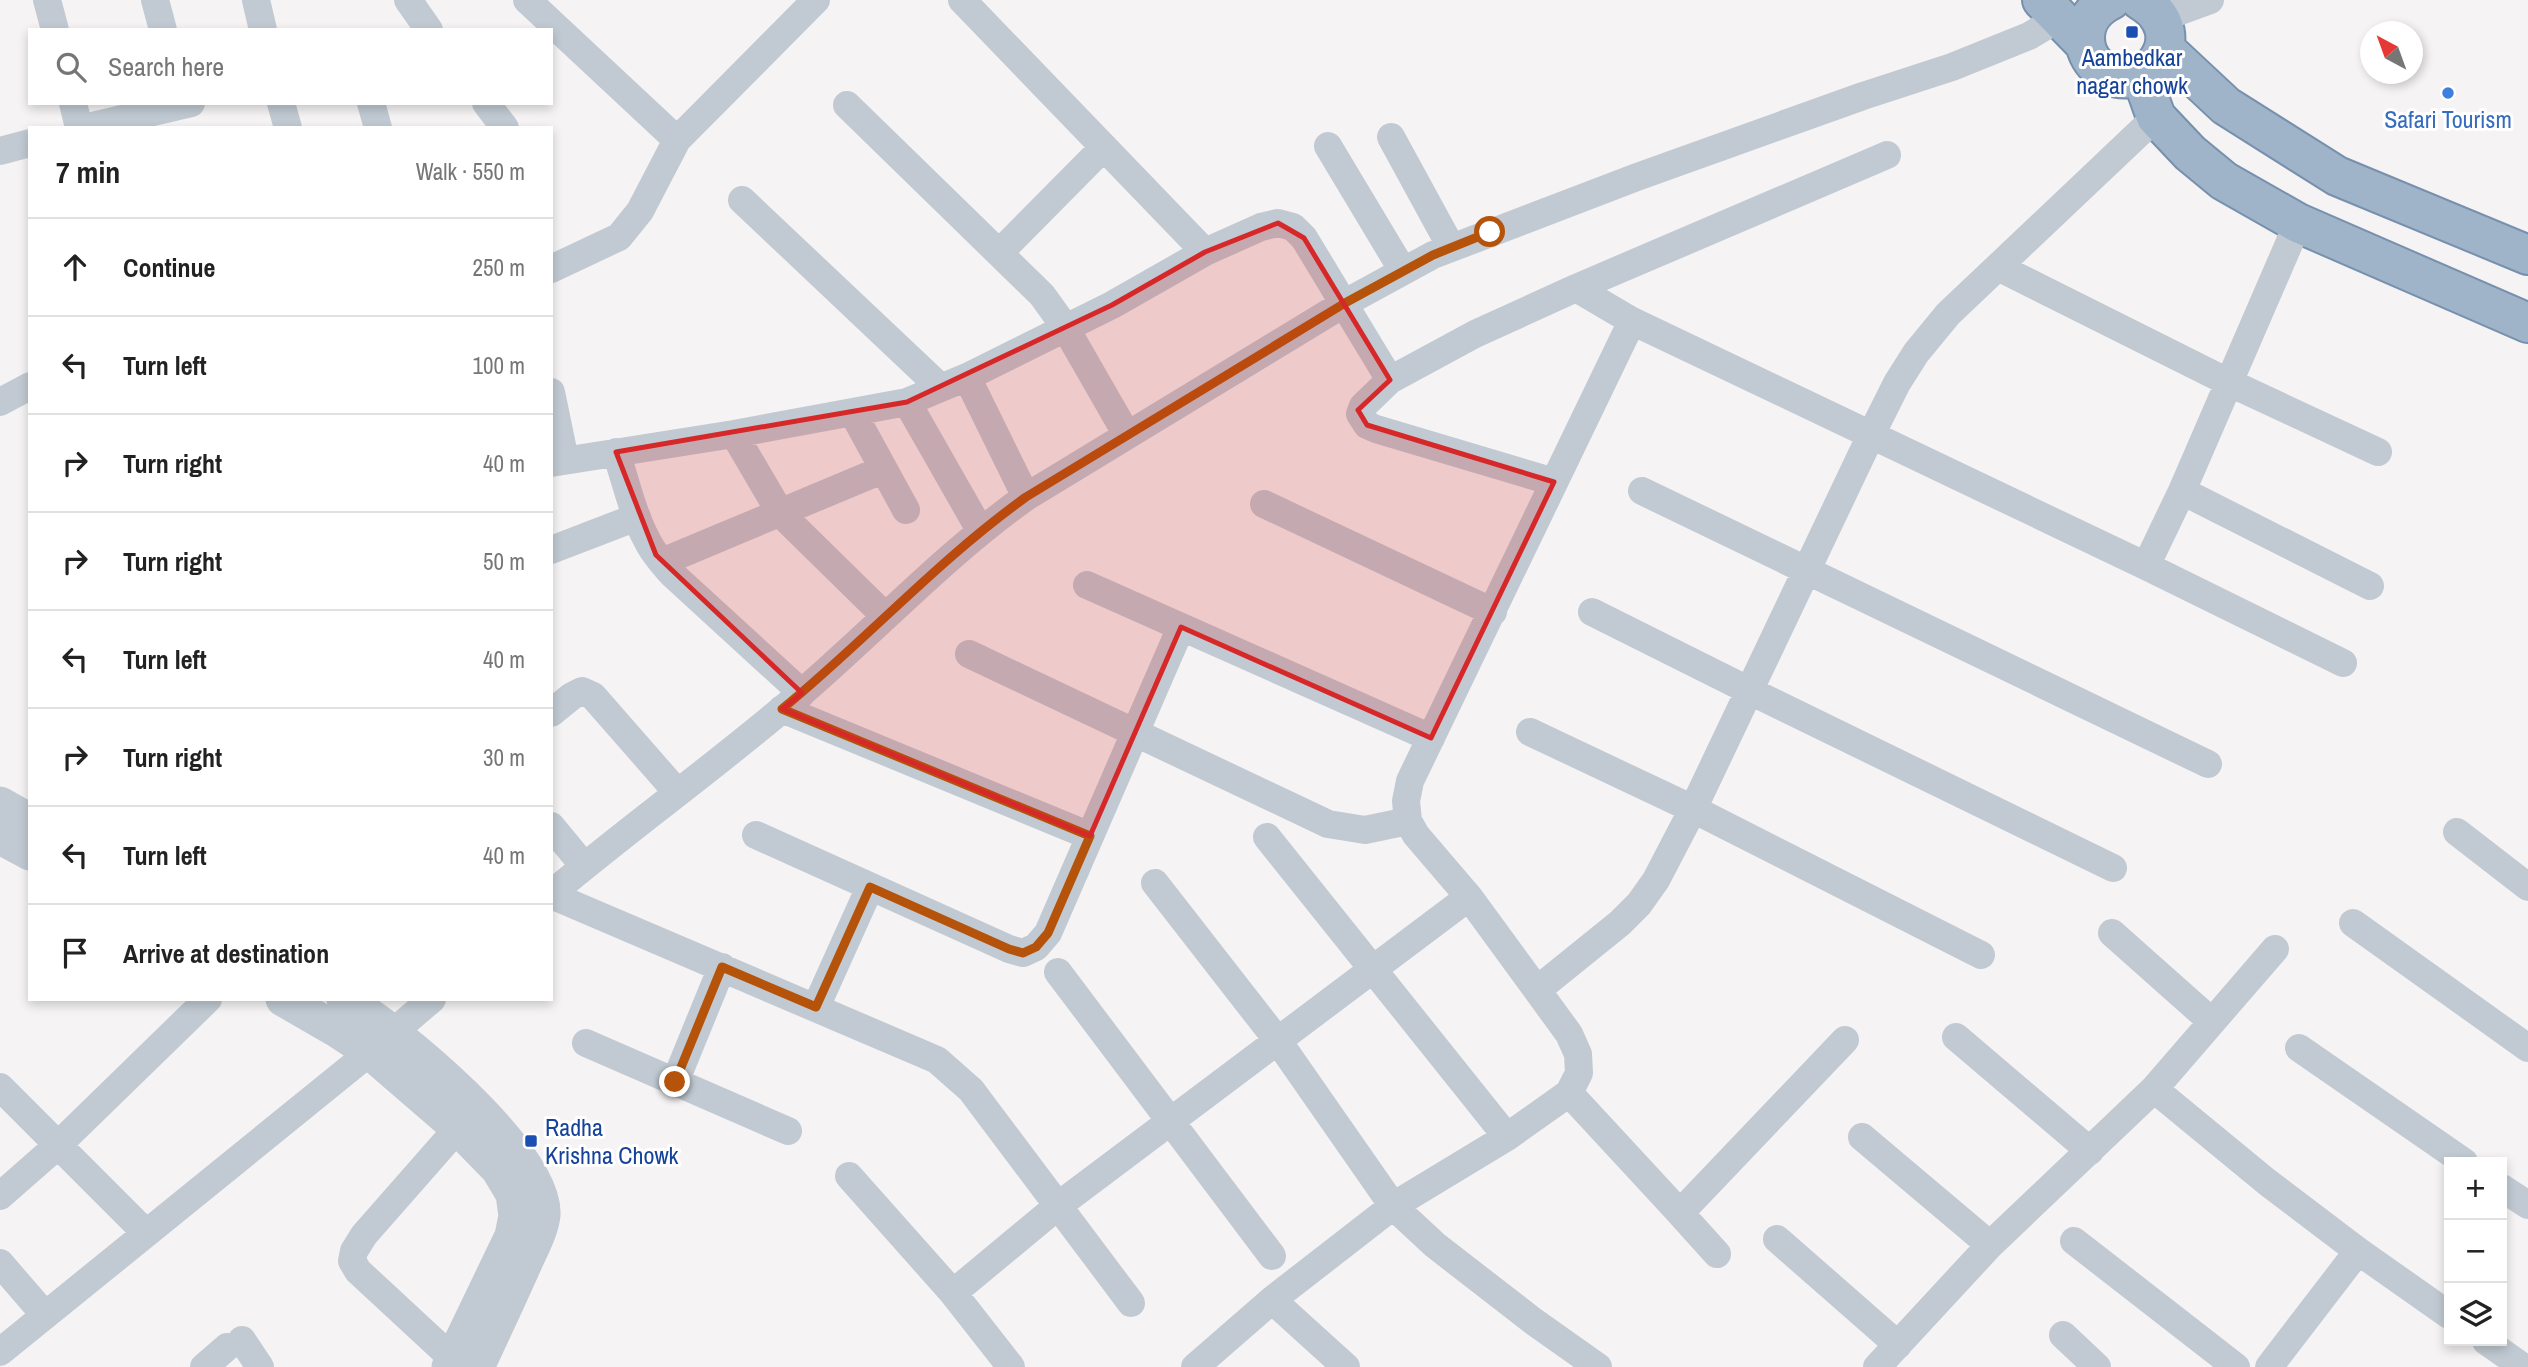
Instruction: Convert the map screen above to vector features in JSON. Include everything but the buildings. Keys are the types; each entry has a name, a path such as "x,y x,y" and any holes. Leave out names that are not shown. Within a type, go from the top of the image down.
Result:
{"highway":[{"path":"2062,20 2088,21 2094,12 2111,0"},
{"path":"2062,20 2105,73 2116,78 2170,21"},
{"path":"2170,21 2156,117 2190,153 2224,181 2298,223 2528,323"},
{"path":"2170,21 2226,106 2337,176 2528,255"}],"street":[{"path":"47,0 54,28"},
{"path":"155,0 162,28"},
{"path":"256,0 263,28"},
{"path":"408,0 428,28"},
{"path":"527,0 677,140"},
{"path":"553,268 619,237 640,211 677,140 816,0"},
{"path":"962,0 1205,252"},
{"path":"553,893 792,701 980,530 1026,497 1345,303 1451,247 1662,168 1952,67 2062,20"},
{"path":"74,105 80,126"},
{"path":"282,105 287,126"},
{"path":"372,105 377,126"},
{"path":"488,105 503,126"},
{"path":"847,105 1042,295 1065,327 1127,435"},
{"path":"93,126 187,110"},
{"path":"1537,990 1620,923 1639,904 1656,880 1693,809 1871,435 1897,383 1916,353 1948,314 2156,117"},
{"path":"1391,137 1451,247"},
{"path":"0,151 28,144"},
{"path":"1328,146 1403,271"},
{"path":"999,253 1104,147"},
{"path":"1555,482 1376,429 1367,425 1360,414 1363,406 1390,380 1475,334 1887,155"},
{"path":"742,200 954,383 1026,497"},
{"path":"553,412 558,461 734,434 907,402 954,383 1112,305 1205,252 1261,227 1278,223 1293,228 1304,237 1390,380"},
{"path":"2146,566 2230,383 2298,223"},
{"path":"1998,267 2230,383 2378,452"},
{"path":"1576,288 1632,321 2343,663"},
{"path":"1195,1367 1272,1300 1394,1206 1507,1137 1569,1093 1579,1073 1578,1054 1569,1034 1469,897 1416,835 1408,821 1406,802 1410,782 1632,321"},
{"path":"0,402 28,387"},
{"path":"907,402 980,530"},
{"path":"853,413 906,510"},
{"path":"734,434 781,514 885,616"},
{"path":"616,452 637,517 648,542 662,562 792,701 1090,836"},
{"path":"662,562 883,470"},
{"path":"1642,491 2208,764"},
{"path":"2182,491 2370,586"},
{"path":"1264,504 1493,612"},
{"path":"553,549 637,517"},
{"path":"1087,585 1431,738"},
{"path":"1592,612 2113,868"},
{"path":"755,835 1009,949 1023,953 1036,947 1048,933 1181,627"},
{"path":"969,654 1328,824 1365,830 1408,821"},
{"path":"553,711 582,691 593,696 677,792"},
{"path":"1530,732 1693,809 1981,955"},
{"path":"0,804 28,820"},
{"path":"553,827 584,866"},
{"path":"2458,832 2528,887"},
{"path":"0,837 28,852"},
{"path":"1267,838 1507,1137"},
{"path":"1156,883 1278,1041 1394,1206 1435,1245 1533,1321 1598,1367"},
{"path":"816,1007 870,887"},
{"path":"553,896 922,1052 952,1072 971,1090 1132,1304"},
{"path":"953,1293 1059,1205 1469,897"},
{"path":"2353,923 2528,1048"},
{"path":"2112,933 2211,1021"},
{"path":"1777,1239 1886,1360 1990,1245 2154,1089 2276,949"},
{"path":"675,1082 722,967"},
{"path":"1058,972 1272,1256"},
{"path":"0,1196 57,1146 206,1001"},
{"path":"286,1001 335,1029 382,1042 430,1063 497,1130 517,1154 540,1194 542,1215 536,1238 460,1364"},
{"path":"346,1001 458,1128 498,1169 513,1194 516,1216 512,1236 460,1364"},
{"path":"0,1352 430,1001"},
{"path":"1956,1037 2090,1151"},
{"path":"1680,1213 1845,1041"},
{"path":"586,1043 788,1131"},
{"path":"2299,1048 2457,1157"},
{"path":"0,1087 146,1233"},
{"path":"2154,1089 2267,1182 2444,1311"},
{"path":"1569,1093 1717,1254"},
{"path":"458,1128 364,1236 354,1251 352,1261 358,1271 460,1364"},
{"path":"1862,1137 1990,1245"},
{"path":"849,1176 953,1293 1011,1367"},
{"path":"2507,1191 2528,1205"},
{"path":"2074,1241 2236,1367"},
{"path":"2274,1365 2358,1251"},
{"path":"0,1263 45,1315"},
{"path":"1272,1300 1346,1367"},
{"path":"2063,1335 2096,1367"},
{"path":"204,1367 234,1344 260,1367"},
{"path":"2493,1346 2524,1367"}],"highlighted area":[{"path":"1278,223 1304,238 1390,380 1358,410 1367,425 1554,482 1431,738 1181,627 1090,836 782,709 802,693 656,555 616,452 907,402 1112,305 1205,252"}],"place":[{"name":"Aambedkar nagar chowk","path":"2132,32"},
{"name":"Safari Tourism","path":"2448,93"},
{"name":"Radha Krishna Chowk","path":"531,1141"}],"route":[{"path":"675,1082 722,967 816,1007 870,887 1023,953 1036,947 1048,933 1090,836 782,709 980,530 1026,497 1345,303 1433,255 1490,232"}]}
